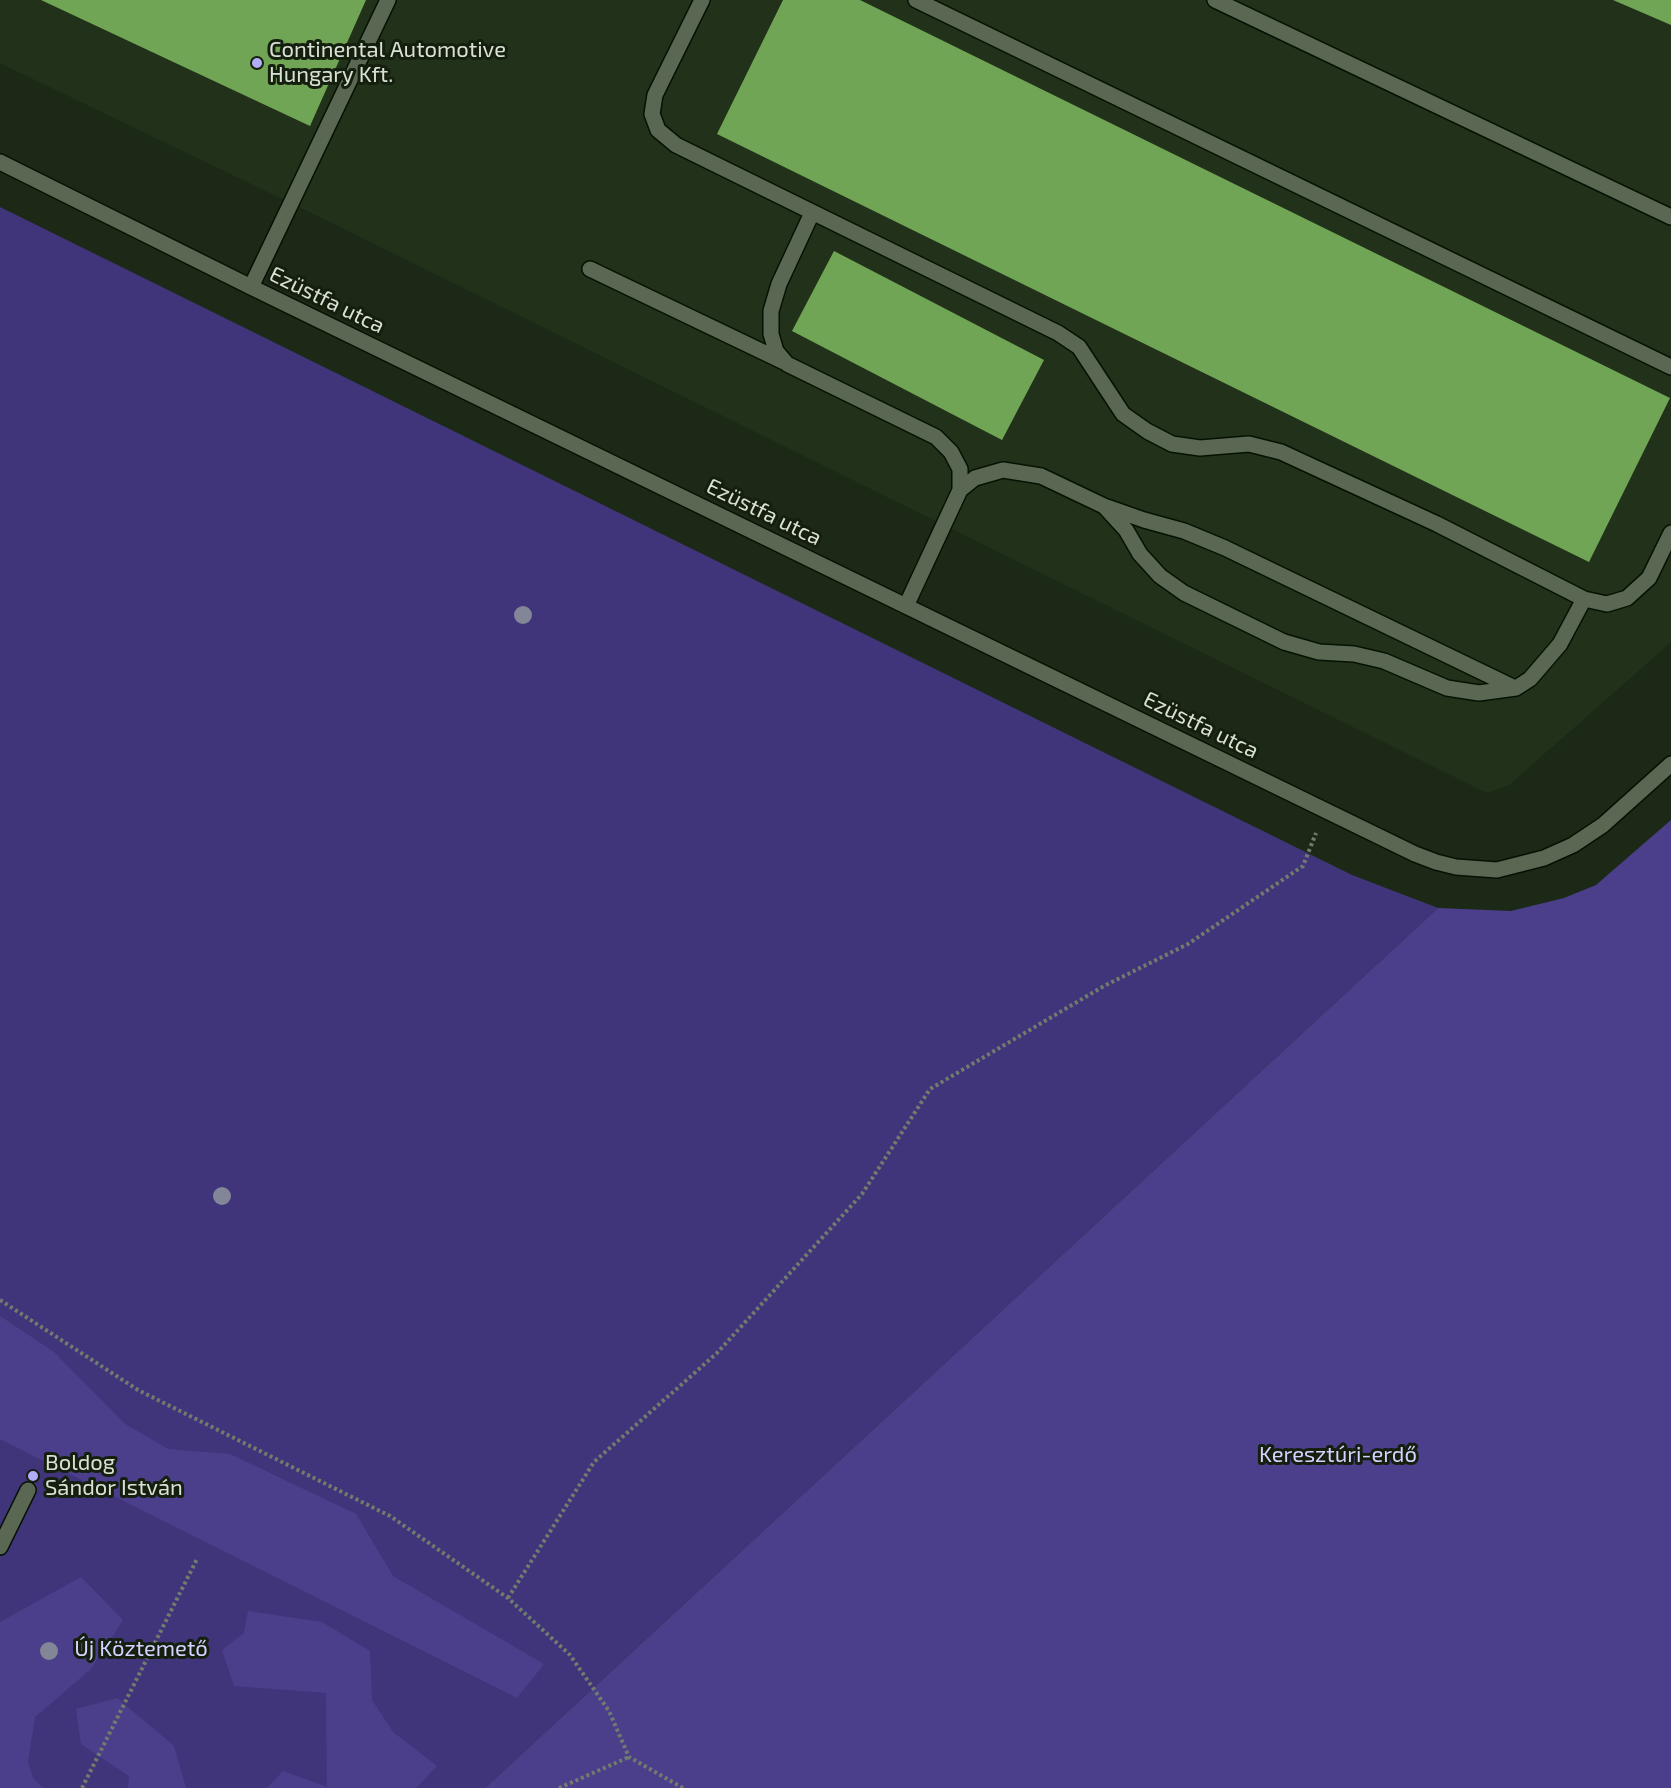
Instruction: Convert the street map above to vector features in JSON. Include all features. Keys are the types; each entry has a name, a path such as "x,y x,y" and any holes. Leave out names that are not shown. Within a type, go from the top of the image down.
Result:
{"street":[{"path":"251,288 388,0"},
{"path":"702,0 656,95 652,114 658,130 676,145 1058,333 1079,347 1124,414 1147,432 1172,444 1200,448 1249,444 1281,452 1437,524 1584,599 1607,604 1627,598 1649,578 1671,533"},
{"path":"915,0 1671,367"},
{"path":"1215,0 1671,217"},
{"name":"Ezüstfa utca","path":"0,162 251,288 1324,810 1436,862 1478,869 1518,867 1573,845 1603,825 1671,764"},
{"path":"787,364 776,351 771,334 771,311 779,284 812,213"},
{"path":"590,268 936,437 951,452 960,469 960,490 906,606"},
{"path":"960,490 975,478 1003,470 1041,476 1104,506 1184,531 1225,548 1516,688"},
{"path":"1104,506 1126,530 1140,554 1160,576 1184,593 1284,642 1319,652 1354,654 1384,661 1447,688 1479,693 1516,688 1530,679 1560,644 1584,599"},
{"path":"0,1547 28,1490"}],"path":[{"path":"508,1598 594,1462 717,1353 862,1194 930,1089 1104,986 1188,944 1303,866 1324,810"},
{"path":"0,1299 138,1390 390,1516 508,1598 570,1654 609,1711 629,1757 683,1788"},
{"path":"82,1788 197,1559"},
{"path":"559,1788 629,1757"}],"shaded area":[{"path":"0,0 1671,0 1671,642 1509,785 1487,793 322,218 0,63"}],"green space":[{"name":"Új Köztemető","path":"0,207 1352,875 1438,908 485,1788 0,1788"},
{"name":"Keresztúri-erdő","path":"1671,820 1671,1788 485,1788 1438,908 1511,911 1564,898 1596,885"},
{"path":"0,1316 54,1352 125,1424 168,1449 230,1454 356,1514 393,1576 544,1664 517,1698 0,1439"},
{"path":"81,1577 123,1620 91,1669 35,1717 28,1762 33,1778 43,1788 0,1788 0,1622"},
{"path":"248,1611 322,1622 370,1651 372,1700 393,1732 437,1766 416,1788 267,1788 283,1771 327,1787 326,1693 234,1686 222,1650 244,1633"},
{"path":"117,1698 174,1746 186,1788 128,1788 129,1776 81,1744 76,1709"}],"building":[{"name":"Continental Automotive Hungary Kft.","path":"41,0 366,0 310,126"},
{"path":"783,0 860,0 1670,398 1589,562 717,134"},
{"path":"1613,0 1671,0 1671,25"},
{"path":"834,251 1044,360 1002,440 792,331"}],"place":[{"name":"Continental Automotive Hungary Kft.","path":"257,63"},
{"name":"Boldog Sándor István","path":"33,1476"}]}
